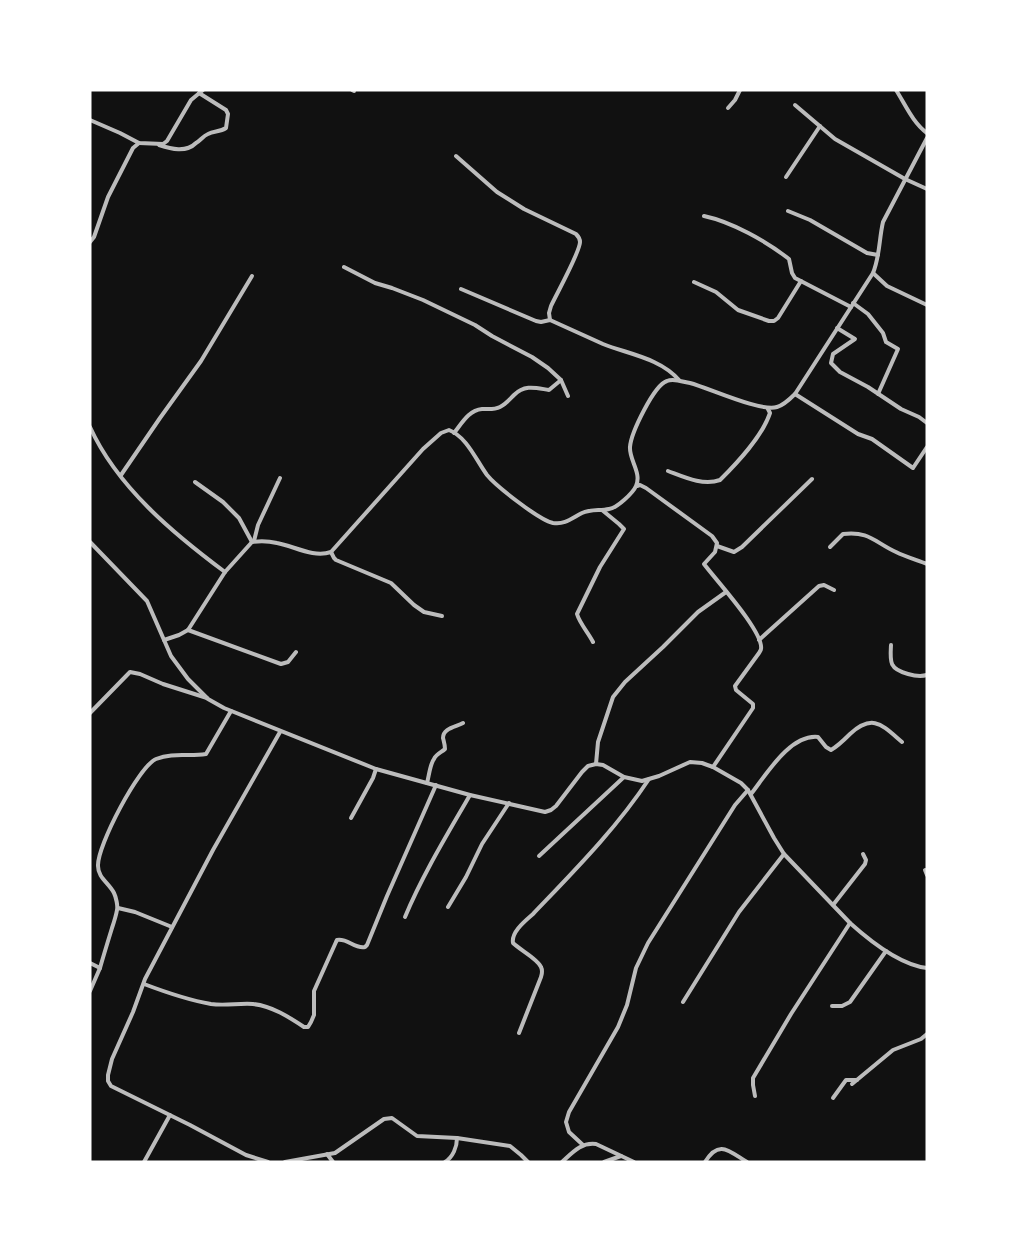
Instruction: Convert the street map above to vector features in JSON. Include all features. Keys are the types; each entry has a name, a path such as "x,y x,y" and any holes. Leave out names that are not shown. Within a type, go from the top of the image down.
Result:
{"street":[{"path":"728,108 740,90"},
{"path":"896,90 920,128 927,133"},
{"path":"90,242 94,237 108,197 133,148 145,142 156,145 174,149 190,148 204,136 226,128 228,114 201,92 191,100 167,141 156,145"},
{"path":"795,105 835,139 927,189"},
{"path":"90,120 139,143"},
{"path":"786,177 820,126"},
{"path":"636,487 638,477 630,447 633,436 651,397 658,387 668,380 695,384 768,409 778,407 795,394 873,273 878,262 883,222 927,138"},
{"path":"456,156 497,192 524,209 576,234 579,238 580,243 576,254 551,306 550,320"},
{"path":"788,211 810,219 867,254 878,255"},
{"path":"704,216 734,226 780,252 789,259 795,278 867,314 883,333 886,342 898,349 878,394"},
{"path":"344,267 375,283 423,300 475,325 532,357 561,380 568,396"},
{"path":"873,273 887,286 927,305"},
{"path":"121,475 201,361 252,276"},
{"path":"694,282 716,292 738,309 774,321 801,281"},
{"path":"461,289 536,321 550,320 663,367 680,381"},
{"path":"837,328 855,339 833,354 831,363 840,372 927,423"},
{"path":"454,432 470,413 482,409 500,408 520,390 533,387 549,390 561,380"},
{"path":"795,394 858,434 872,439 913,468 927,447"},
{"path":"668,471 690,479 714,482 720,480 751,445 769,417 768,409"},
{"path":"90,427 104,454 137,497 189,545 225,573"},
{"path":"253,541 263,540 316,554 331,552 432,439 441,432 449,430 461,438 488,477 498,487 552,523 568,522 587,512 610,509 618,505 636,487 642,485 712,536 717,546 705,564 752,625 759,640 761,649 735,686 736,690 753,704 753,708 713,767"},
{"path":"164,640 188,630 225,573 253,541 280,478"},
{"path":"717,546 734,552 742,547 812,479"},
{"path":"195,482 222,502 239,519 253,541"},
{"path":"593,642 577,614 600,567 624,529 602,509"},
{"path":"830,548 843,534 860,534 927,564"},
{"path":"90,542 147,601 171,656 188,679 208,699"},
{"path":"331,552 336,560 391,584 424,612 442,616"},
{"path":"759,640 819,586 824,585 834,590"},
{"path":"596,764 598,742 613,697 625,682 698,612 726,592"},
{"path":"188,630 281,664 288,662 296,652"},
{"path":"891,645 890,660 895,669 918,676 927,675"},
{"path":"90,713 130,672 140,674 208,699 280,732 376,770 545,812 556,806 588,766 603,765 624,777 636,780 649,779 685,763 695,762 713,767 741,783 750,792 784,854 859,932 886,951 912,965 927,968"},
{"path":"90,991 118,908 113,891 98,873 99,855 111,825 150,762 176,754 195,756 206,754 231,711"},
{"path":"427,783 432,762 445,749 443,738 445,732 463,723"},
{"path":"583,1145 569,1132 566,1119 618,1027 642,954 735,805 750,792 781,755 790,747 809,737 818,737 831,750 859,726 869,723 881,725 902,742"},
{"path":"266,1162 246,1155 111,1086 108,1075 112,1059 145,979 213,850 280,732"},
{"path":"351,818 376,770"},
{"path":"539,856 624,777"},
{"path":"519,1033 542,971 540,964 513,944 513,936 599,844 649,779"},
{"path":"144,984 213,1004 254,1004 286,1015 304,1027 308,1027 314,1015 314,991 336,942 342,939 359,948 367,945 436,785"},
{"path":"405,917 430,865 470,795"},
{"path":"448,907 482,844 509,803"},
{"path":"683,1002 739,912 784,854"},
{"path":"833,905 865,864 863,854"},
{"path":"118,908 135,912 172,927"},
{"path":"755,1096 753,1078 850,923"},
{"path":"832,1006 842,1006 850,1002 886,951"},
{"path":"90,963 99,968"},
{"path":"852,1084 893,1050 921,1039 927,1034"},
{"path":"833,1098 846,1080 858,1080"},
{"path":"144,1162 170,1115"},
{"path":"285,1162 335,1153 388,1118 395,1119 417,1136 457,1138 510,1146 528,1162"},
{"path":"445,1162 448,1161 456,1146 457,1138"},
{"path":"562,1162 580,1146 589,1143 596,1144 634,1162"},
{"path":"705,1162 713,1152 721,1148 747,1162"},
{"path":"327,1154 333,1162"},
{"path":"604,1162 621,1156"}]}
